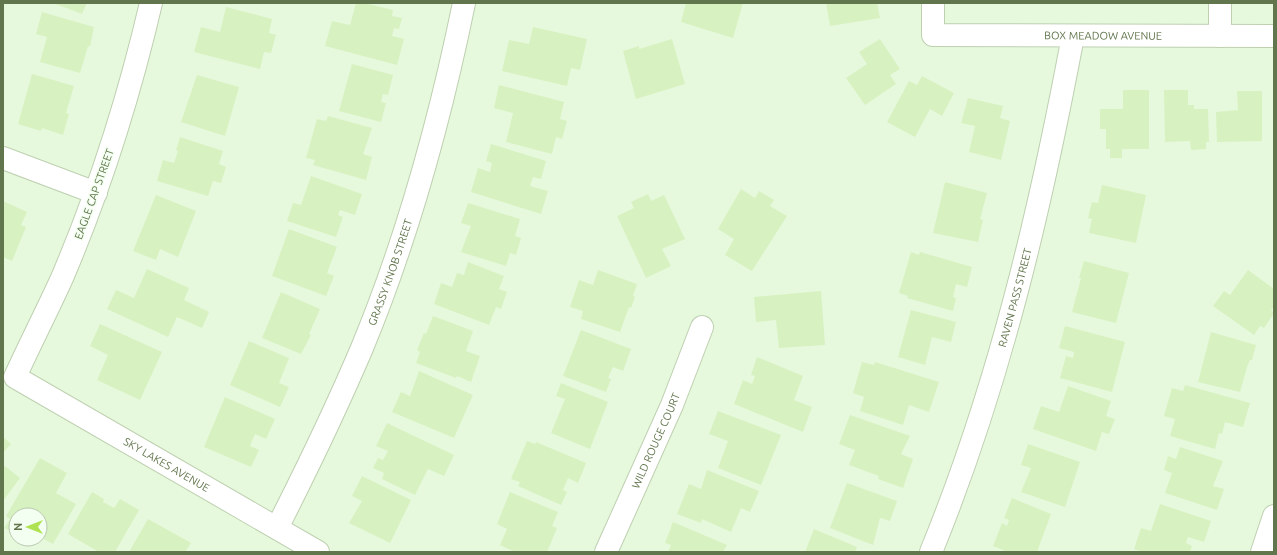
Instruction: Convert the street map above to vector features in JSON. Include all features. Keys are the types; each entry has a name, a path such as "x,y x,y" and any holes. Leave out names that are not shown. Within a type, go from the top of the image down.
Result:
{"street":[{"name":"EAGLE CAP STREET","path":"15,377 62,278 96,193 138,59 151,3"},
{"name":"GRASSY KNOB STREET","path":"277,528 322,439 353,368 397,253 428,157 452,60 464,3"},
{"name":"BOX MEADOW AVENUE","path":"933,3 933,35 1274,36"},
{"path":"1220,3 1220,36"},
{"name":"RAVEN PASS STREET","path":"931,552 967,454 1007,330 1029,246 1052,147 1073,36"},
{"path":"3,158 96,193"},
{"name":"WILD ROUGE COURT","path":"606,552 672,405 702,327"},
{"name":"SKY LAKES AVENUE","path":"15,377 318,552"},
{"path":"1262,552 1274,516"}],"shaded area":[{"path":"3,3 1274,3 1274,552 3,552"}],"building":[{"path":"53,3 87,3 82,14"},
{"path":"356,3 364,3 393,10 392,16 402,18 399,29 394,28 392,36 404,39 397,65 325,46 332,21 350,25"},
{"path":"686,3 743,3 733,38 681,22"},
{"path":"826,3 877,3 880,18 830,26"},
{"path":"226,7 272,19 269,33 276,35 271,53 264,52 260,69 194,52 201,27 220,32"},
{"path":"42,12 94,27 90,47 88,46 80,73 40,62 47,37 36,34"},
{"path":"533,27 587,39 580,70 571,68 567,86 502,71 509,40 529,44"},
{"path":"672,39 685,84 636,99 623,51 639,46 639,49"},
{"path":"880,39 900,69 890,75 896,84 865,105 846,78 867,64 859,52"},
{"path":"352,64 393,75 388,95 383,94 381,102 386,103 381,122 339,111"},
{"path":"32,74 74,86 66,113 69,114 63,135 42,128 41,131 18,124"},
{"path":"197,75 239,87 225,136 181,122"},
{"path":"922,76 954,93 942,116 930,109 915,137 887,122 909,81 917,85"},
{"path":"499,85 564,102 560,119 567,121 562,139 556,137 552,154 506,142 513,113 494,108"},
{"path":"1123,90 1149,90 1149,149 1122,149 1122,158 1110,158 1110,149 1106,149 1106,129 1100,129 1100,109 1123,109"},
{"path":"1164,90 1188,90 1188,105 1194,105 1194,109 1208,109 1209,142 1206,142 1206,149 1191,150 1190,141 1165,142"},
{"path":"1237,91 1262,91 1262,141 1217,142 1216,112 1238,110"},
{"path":"968,98 1003,106 1000,118 1010,121 1001,160 969,152 975,126 961,123"},
{"path":"328,116 372,128 363,154 372,157 366,180 313,165 315,160 306,158 317,119 326,121"},
{"path":"180,137 223,151 219,164 226,167 221,183 213,181 208,196 157,181 163,160 174,163"},
{"path":"491,144 546,161 541,179 533,177 530,186 548,191 541,214 471,192 478,168 490,172 492,163 486,161"},
{"path":"311,176 362,194 355,215 340,210 338,215 343,217 336,237 287,221 293,203 301,205"},
{"path":"945,182 987,193 980,219 983,220 978,242 933,233"},
{"path":"1102,185 1146,195 1136,243 1089,233 1092,219 1088,218 1092,202 1098,203"},
{"path":"741,189 755,198 759,191 774,200 770,206 787,216 752,271 725,255 734,239 718,229"},
{"path":"648,194 651,201 664,195 685,239 662,249 671,266 646,278 617,216 634,208 631,202"},
{"path":"156,195 196,211 178,257 160,249 156,260 133,251"},
{"path":"3,201 27,212 21,225 26,227 12,261 3,257"},
{"path":"468,203 520,219 515,236 521,238 516,255 510,253 506,266 461,252 471,226 461,223"},
{"path":"289,229 337,247 327,273 334,276 326,296 272,276"},
{"path":"911,252 919,255 920,252 972,267 967,287 956,284 953,297 956,298 953,311 907,298 908,296 899,293"},
{"path":"1084,261 1129,273 1116,323 1072,312"},
{"path":"468,262 504,276 499,289 507,292 501,309 496,307 489,325 434,304 441,283 452,287 457,273 464,275"},
{"path":"147,269 189,288 184,300 209,312 202,328 177,317 168,337 107,309 116,290 134,298"},
{"path":"598,270 637,284 633,296 635,297 631,308 629,307 620,332 581,319 583,311 570,307 579,280 593,285"},
{"path":"1248,270 1274,289 1274,306 1271,310 1274,313 1264,328 1260,326 1254,335 1213,306 1224,291 1230,295"},
{"path":"821,291 825,345 779,348 776,320 756,322 754,297"},
{"path":"281,292 320,309 309,334 311,335 301,354 262,338"},
{"path":"911,310 956,322 951,342 932,337 925,365 898,357"},
{"path":"433,316 473,331 466,351 480,356 471,382 416,363 420,352 417,350 424,333 426,334"},
{"path":"100,324 162,352 140,400 97,380 108,355 90,346"},
{"path":"1065,326 1125,342 1112,392 1060,378 1066,356 1073,358 1074,352 1059,348"},
{"path":"581,330 631,349 623,371 613,367 608,378 611,379 606,392 563,376"},
{"path":"1211,332 1256,345 1252,360 1250,360 1247,367 1240,392 1198,382"},
{"path":"249,341 289,358 279,383 289,387 280,407 230,385"},
{"path":"757,357 803,376 794,400 812,407 803,432 734,404 743,380 752,384 755,376 751,375"},
{"path":"862,362 874,365 875,362 939,382 929,412 909,405 903,425 860,411 864,397 853,393"},
{"path":"419,371 473,395 454,438 392,412 401,392 410,396"},
{"path":"561,383 608,402 590,449 551,433 565,399 556,396"},
{"path":"1185,385 1250,403 1243,427 1225,422 1222,434 1219,433 1215,449 1170,436 1175,419 1164,416 1172,388 1183,391"},
{"path":"1068,386 1111,401 1106,416 1115,419 1109,434 1102,432 1096,451 1033,429 1041,406 1059,412"},
{"path":"225,397 275,419 266,439 255,434 250,446 259,450 251,467 204,447"},
{"path":"718,411 781,435 761,485 718,468 728,441 709,434"},
{"path":"850,415 910,436 901,454 913,459 903,488 878,479 879,476 849,465 855,450 839,444"},
{"path":"387,423 454,455 444,476 428,469 415,495 382,479 384,473 373,468 378,458 383,460 388,451 376,446"},
{"path":"3,437 11,444 3,453"},
{"path":"527,441 535,444 536,442 586,463 578,483 568,478 563,490 567,492 561,505 518,486 520,482 511,479"},
{"path":"1028,444 1080,462 1065,507 1021,492 1031,468 1021,465"},
{"path":"1180,447 1223,461 1213,486 1224,489 1217,510 1165,493 1172,473 1164,470 1168,456 1176,459"},
{"path":"40,458 67,473 56,493 76,504 53,544 48,541 48,507 11,507"},
{"path":"5,466 20,478 3,501 3,468"},
{"path":"707,470 759,491 750,512 741,508 731,532 702,519 701,523 677,514 689,484 701,489"},
{"path":"362,476 411,500 390,543 349,523 362,501 352,496"},
{"path":"847,483 897,501 890,521 880,518 873,545 830,528"},
{"path":"92,492 104,499 103,502 114,508 120,499 139,510 115,552 99,552 68,534"},
{"path":"510,492 558,512 552,526 557,528 547,552 515,552 500,545 507,529 497,524"},
{"path":"1012,498 1051,514 1037,552 1008,552 993,546 1002,523 1007,526 1009,520 1004,518"},
{"path":"1160,504 1211,521 1204,542 1188,537 1186,543 1192,546 1190,552 1142,552 1134,549 1141,528 1151,531"},
{"path":"148,519 191,543 185,552 129,552"},
{"path":"8,522 8,530 4,528"},
{"path":"673,522 727,545 723,552 668,552 671,545 665,543"},
{"path":"814,529 857,547 855,552 805,552"}]}
